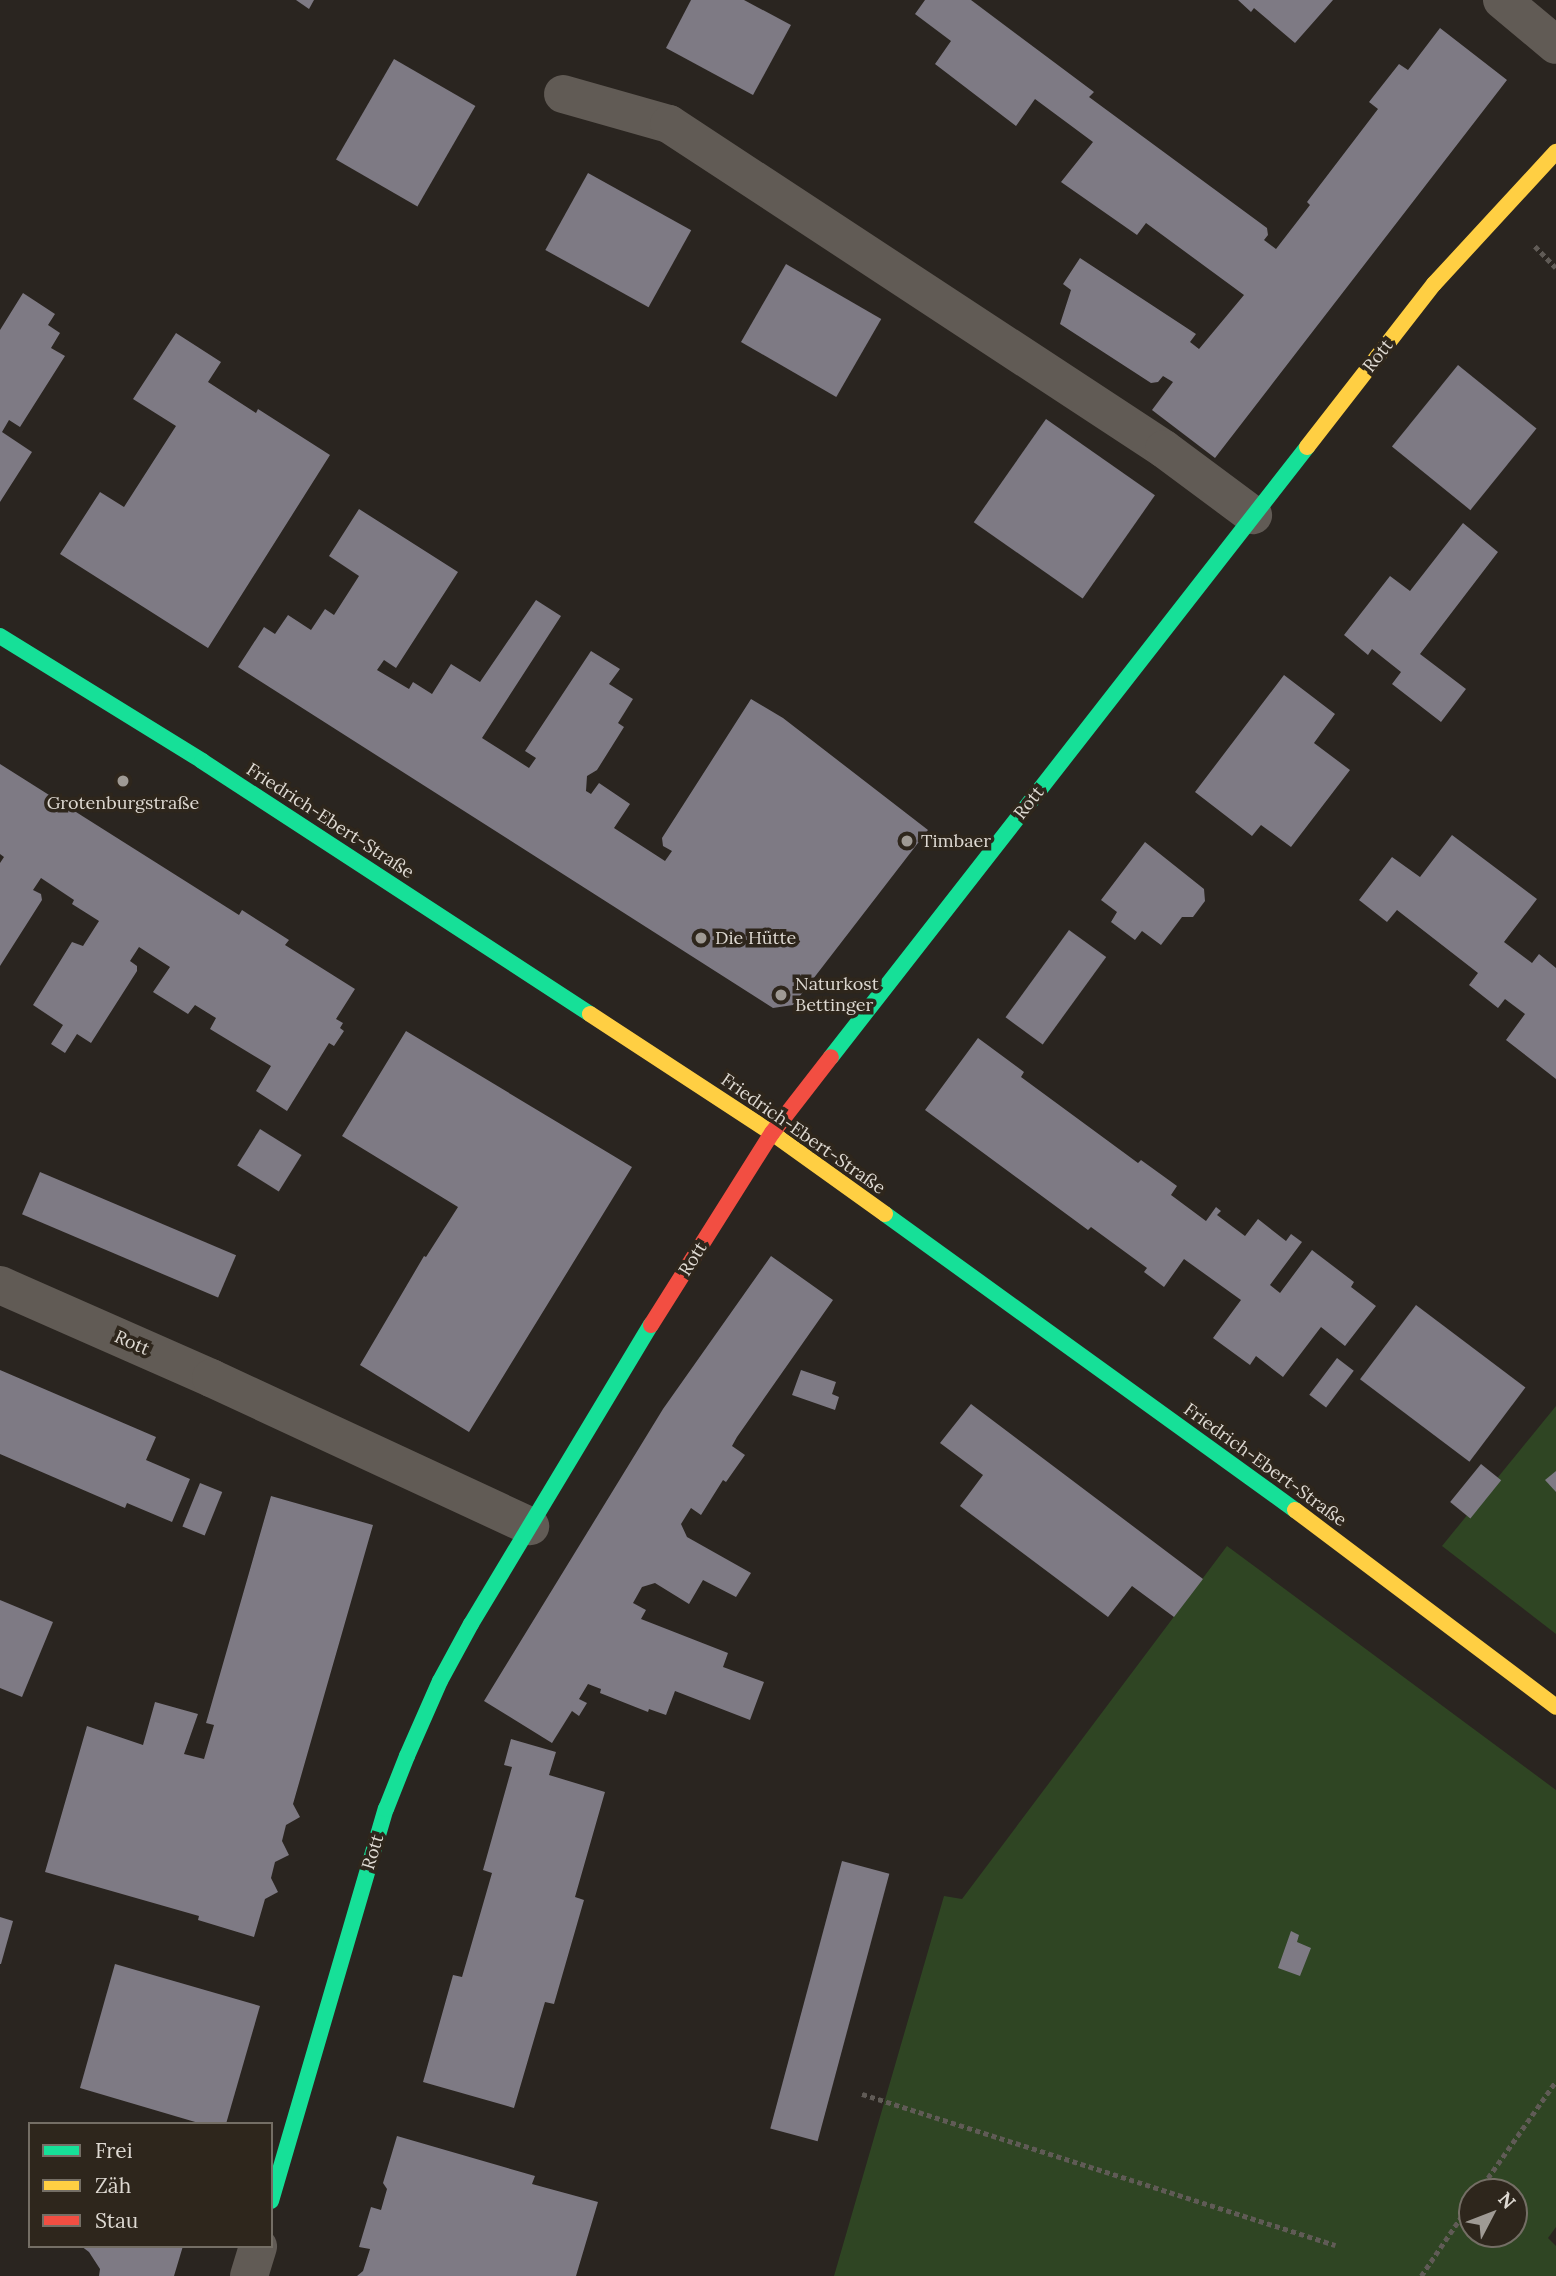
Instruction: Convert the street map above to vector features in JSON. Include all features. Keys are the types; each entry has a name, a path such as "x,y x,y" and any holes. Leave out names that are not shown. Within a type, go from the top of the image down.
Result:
{"street":[{"path":"1502,0 1556,45"},
{"path":"564,94 668,124 1164,449 1252,515"},
{"name":"Rott","path":"273,2194 386,1809 440,1681 637,1347 772,1133 1434,284 1556,152"},
{"name":"Friedrich-Ebert-Straße","path":"0,636 202,761 772,1133 1239,1468 1556,1707"},
{"name":"Rott","path":"0,1285 211,1378 530,1526"},
{"path":"249,2276 257,2248"}],"path":[{"path":"1488,2178 1556,2081"},
{"path":"862,2094 1335,2245"},
{"path":"1421,2276 1458,2222"}],"green space":[{"path":"1556,1406 1556,1634 1442,1546"},
{"path":"1227,1546 1556,1790 1556,2227 1548,2238 1556,2246 1556,2276 834,2276 944,1896 962,1899"}],"building":[{"path":"296,0 314,0 309,9"},
{"path":"691,0 744,0 791,25 753,95 666,48"},
{"path":"925,0 971,0 1094,92 1089,97 1267,228 1268,235 1264,240 1276,249 1310,205 1307,202 1378,109 1369,102 1399,64 1408,70 1440,28 1507,80 1215,458 1152,410 1173,382 1163,376 1158,382 1151,383 1060,324 1071,290 1063,284 1080,258 1196,334 1190,342 1199,349 1244,295 1146,223 1137,235 1061,182 1093,142 1035,99 1016,126 935,64 951,41 915,14"},
{"path":"1238,0 1333,0 1295,43 1254,8 1251,12"},
{"path":"394,59 475,106 417,206 336,159"},
{"path":"588,173 691,230 649,307 545,250"},
{"path":"786,264 881,319 836,397 741,342"},
{"path":"23,293 55,314 48,325 60,333 51,348 65,356 20,427 9,420 2,432 32,452 0,502 0,330"},
{"path":"176,333 221,362 208,382 256,413 258,409 330,455 208,648 60,554 100,492 124,507 176,426 133,399"},
{"path":"1458,365 1536,429 1470,510 1392,447"},
{"path":"1046,419 1155,495 1083,598 974,522"},
{"path":"359,509 458,572 396,668 384,660 377,670 409,689 413,682 432,694 451,664 480,682 536,600 561,616 482,738 529,768 536,758 525,751 591,651 620,669 609,684 633,699 618,723 624,727 597,770 587,776 586,791 591,794 599,783 630,804 614,828 665,861 672,851 663,846 662,838 751,699 783,718 928,830 793,1005 773,1008 238,667 264,627 275,634 288,615 311,630 325,609 334,615 359,576 329,556"},
{"path":"1463,523 1498,552 1420,654 1466,689 1441,722 1392,684 1401,672 1372,649 1368,655 1344,635 1390,576 1410,591"},
{"path":"1284,675 1335,714 1314,743 1350,770 1291,847 1261,825 1252,836 1195,792"},
{"path":"0,764 239,915 242,910 289,940 285,945 355,989 336,1019 343,1023 340,1028 344,1031 334,1046 329,1043 287,1111 256,1091 271,1066 210,1029 216,1018 195,1005 188,1014 153,992 170,967 139,947 130,961 137,966 137,971 91,1043 77,1034 65,1053 51,1044 63,1025 33,1005 72,942 83,946 99,921 72,904 74,900 41,878 33,890 41,894 42,900 0,966 0,863 4,857 0,854"},
{"path":"1452,835 1537,899 1504,942 1532,963 1539,954 1556,968 1556,1079 1506,1040 1525,1014 1505,999 1498,1008 1469,985 1478,973 1397,910 1387,922 1359,900 1392,857 1420,877"},
{"path":"1145,842 1204,889 1205,901 1193,917 1182,917 1161,945 1142,931 1135,940 1111,922 1117,912 1101,900"},
{"path":"1069,930 1106,957 1043,1044 1006,1017"},
{"path":"406,1031 632,1167 469,1432 360,1365 424,1256 426,1257 458,1207 342,1136"},
{"path":"978,1038 1024,1072 1021,1077 1138,1163 1141,1160 1177,1186 1171,1195 1206,1221 1216,1207 1221,1211 1217,1215 1245,1236 1258,1219 1286,1241 1291,1234 1302,1242 1270,1285 1280,1293 1312,1250 1354,1282 1351,1287 1376,1306 1345,1346 1321,1327 1283,1377 1256,1356 1250,1365 1213,1338 1241,1300 1184,1259 1164,1287 1144,1272 1147,1268 1091,1227 1088,1230 925,1110"},
{"path":"260,1129 302,1155 279,1191 237,1165"},
{"path":"40,1172 236,1255 218,1298 22,1214"},
{"path":"771,1256 833,1300 737,1437 732,1446 745,1455 726,1482 723,1480 701,1515 691,1508 681,1524 687,1537 751,1573 736,1597 703,1580 689,1604 655,1583 642,1587 633,1603 646,1610 641,1619 728,1653 723,1667 764,1682 750,1720 675,1691 666,1715 649,1709 648,1712 600,1693 601,1689 588,1684 579,1699 587,1703 579,1716 572,1711 552,1743 484,1701 663,1409"},
{"path":"1416,1305 1525,1387 1469,1462 1360,1379"},
{"path":"1337,1358 1354,1371 1326,1407 1309,1395"},
{"path":"0,1370 156,1437 146,1460 190,1479 172,1522 127,1503 125,1508 0,1454"},
{"path":"801,1370 836,1382 832,1394 839,1397 835,1410 792,1395"},
{"path":"971,1404 1203,1579 1174,1617 1132,1586 1108,1617 960,1506 983,1475 940,1443"},
{"path":"1481,1464 1501,1480 1470,1518 1450,1502"},
{"path":"1556,1471 1556,1492 1545,1480"},
{"path":"200,1483 222,1492 205,1536 182,1527"},
{"path":"271,1496 373,1525 293,1804 300,1817 286,1825 282,1841 289,1855 275,1862 271,1878 278,1892 265,1899 254,1937 198,1920 199,1916 45,1872 87,1726 143,1745 155,1702 198,1714 184,1754 204,1759 214,1725 206,1723"},
{"path":"0,1600 53,1622 22,1697 0,1688"},
{"path":"511,1739 556,1752 549,1775 605,1792 575,1897 584,1900 554,2004 545,2002 514,2108 423,2082 453,1975 462,1977 492,1873 483,1870 512,1767 504,1765"},
{"path":"842,1861 889,1874 818,2141 770,2129"},
{"path":"0,1917 13,1921 1,1964 0,1964"},
{"path":"1291,1931 1299,1935 1297,1942 1311,1948 1300,1976 1278,1968"},
{"path":"115,1964 260,2006 227,2122 195,2122 80,2088"},
{"path":"397,2136 535,2176 532,2184 598,2202 576,2276 357,2276 363,2271 370,2249 359,2247 371,2207 381,2210 387,2189 383,2183"},
{"path":"84,2248 182,2248 174,2276 99,2276 100,2269"}],"traffic: fast":[{"path":"831,1057 1307,447"},
{"path":"0,636 202,761 590,1014"},
{"path":"885,1214 1295,1510"},
{"path":"273,2194 386,1809 407,1756 440,1681 471,1624 651,1325"}],"traffic: slow":[{"path":"1307,447 1434,284 1556,152"},
{"path":"590,1014 772,1133 885,1214"},
{"path":"1295,1510 1556,1707"}],"traffic: jam":[{"path":"651,1325 772,1133 831,1057"}],"place":[{"name":"Grotenburgstraße","path":"123,781"},
{"name":"Timbaer","path":"907,841"},
{"name":"Die Hütte","path":"701,938"},
{"name":"Naturkost Bettinger","path":"781,995"}]}
